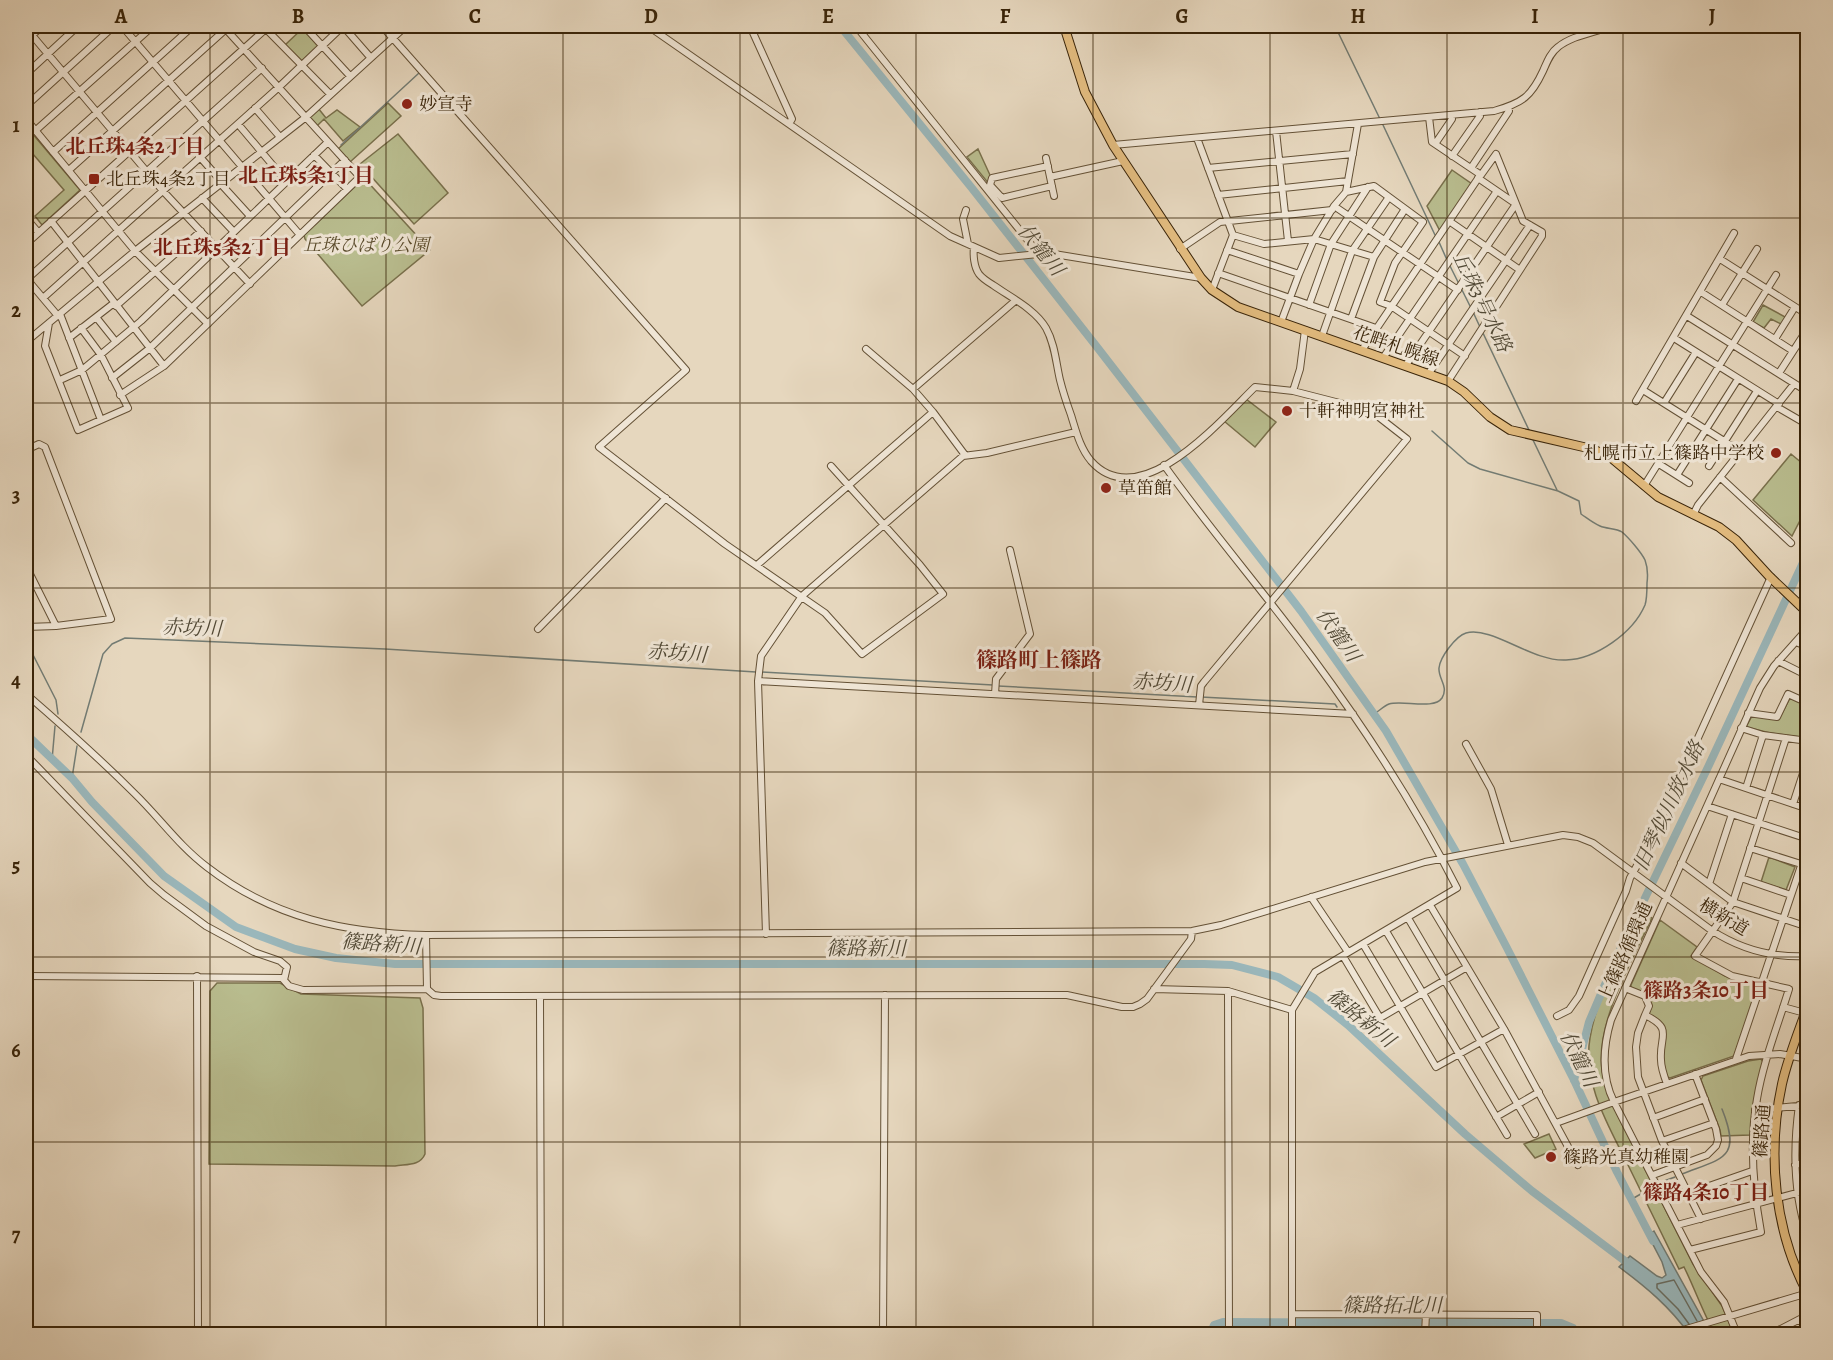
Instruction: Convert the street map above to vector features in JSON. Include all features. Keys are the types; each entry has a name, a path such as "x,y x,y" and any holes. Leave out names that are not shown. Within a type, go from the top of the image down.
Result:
{"main road":[{"name":"花畔札幌線","path":"1064,26 1085,92 1113,145 1180,249 1212,290 1238,307 1448,381 1510,430 1592,449 1609,456 1668,503 1719,527 1736,540 1808,613"},
{"name":"篠路通","path":"1806,1009 1778,1107 1774,1154 1777,1199 1788,1247 1807,1293"}],"street":[{"path":"26,41 42,26"},
{"path":"26,74 78,26"},
{"path":"26,106 114,26"},
{"path":"122,26 300,235"},
{"path":"35,131 153,26"},
{"path":"53,152 193,26"},
{"path":"26,244 266,26 301,66 330,94"},
{"path":"304,26 350,76"},
{"path":"43,298 279,87 343,26 370,57"},
{"path":"382,26 686,370 599,447 725,544 825,613 844,631 862,654 942,594 920,565 831,466"},
{"path":"26,342 135,251 306,117 392,36 406,26"},
{"path":"648,26 950,236 971,246 999,258 1048,253 1201,278"},
{"path":"750,26 792,119 789,124"},
{"path":"856,26 1037,253"},
{"path":"1113,145 1358,124 1480,112 1508,107 1525,99 1533,92 1549,57 1558,47 1568,41 1611,26"},
{"path":"69,170 169,81 224,27 360,177 164,366 120,395"},
{"path":"26,28 183,213 250,284"},
{"path":"101,420 59,315 26,278 103,212 262,68"},
{"path":"1471,168 1509,111 1508,107"},
{"path":"255,108 280,137"},
{"path":"1452,156 1480,116 1480,112"},
{"path":"1435,144 1452,118 1451,115"},
{"path":"1429,117 1432,142 1471,168 1479,177 1516,204"},
{"path":"26,119 135,251 208,324"},
{"path":"238,124 286,181"},
{"path":"1281,322 1314,239 1346,192 1358,124"},
{"path":"1276,131 1288,241"},
{"path":"1197,138 1233,235 1212,290"},
{"path":"60,380 82,370 134,328 328,142"},
{"path":"1208,168 1353,153"},
{"path":"1362,350 1496,154 1523,221 1542,232 1542,236 1448,381"},
{"path":"314,155 347,189"},
{"path":"200,157 250,216"},
{"path":"1046,158 1054,196"},
{"path":"111,378 150,348 345,160"},
{"path":"1050,177 1123,161"},
{"path":"1048,166 992,178 990,185 1002,198 1052,186"},
{"path":"1218,195 1348,181"},
{"path":"1346,192 1374,186 1423,222 1395,263 1380,302 1391,306 1465,356"},
{"path":"1309,305 1331,244 1368,188"},
{"path":"1383,358 1497,191"},
{"path":"1322,336 1352,251 1389,197"},
{"path":"202,198 234,232"},
{"path":"1406,365 1516,204"},
{"path":"1180,249 1220,222 1333,208 1349,216 1459,288"},
{"path":"1351,319 1374,257 1405,209"},
{"path":"966,210 963,219 978,274 1036,316 1049,334 1076,432 1081,445 1097,467 1119,477 1138,477 1153,472 1189,449 1210,432 1255,387 1293,391 1371,411 1407,439 1204,682 1200,700"},
{"path":"26,218 38,232"},
{"path":"51,220 164,366"},
{"path":"1449,221 1520,270"},
{"path":"1429,373 1530,225"},
{"path":"69,338 115,304 201,231"},
{"path":"1636,401 1734,233"},
{"path":"1233,235 1264,244 1314,239 1374,257"},
{"path":"1722,305 1757,249"},
{"path":"1227,250 1299,274"},
{"path":"1720,259 1808,315"},
{"path":"1218,273 1376,328"},
{"path":"1644,486 1776,275"},
{"path":"1701,292 1793,351"},
{"path":"913,389 1015,301"},
{"path":"1775,339 1796,307"},
{"path":"1687,316 1808,392"},
{"path":"96,317 116,342"},
{"path":"49,322 45,346 78,430 128,408 101,355 81,328"},
{"path":"1779,374 1808,328"},
{"path":"1293,391 1300,369 1305,330"},
{"path":"1674,338 1808,425"},
{"path":"866,349 913,389 965,455"},
{"path":"1664,403 1695,352"},
{"path":"1677,475 1738,379"},
{"path":"1693,515 1698,505 1794,384"},
{"path":"1642,390 1732,446"},
{"path":"1709,466 1756,391"},
{"path":"757,565 933,412"},
{"path":"766,934 758,680 761,656 802,596 965,455 987,453 1076,432"},
{"path":"26,450 39,444 45,447 111,619 56,626 26,627"},
{"path":"1166,464 1187,497 1272,601 1353,714 1416,814 1457,888 1314,974 1293,1008 1292,1332"},
{"path":"1659,464 1689,483"},
{"path":"1720,477 1791,543"},
{"path":"538,629 666,498"},
{"path":"995,693 996,681 1030,634 1010,550"},
{"path":"26,566 56,626"},
{"path":"1557,1016 1569,1010 1579,996 1771,577"},
{"name":"上篠路循環通","path":"1737,1335 1724,1302 1701,1272 1614,1102 1605,1068 1605,1049 1611,1020 1760,687 1778,661 1808,628"},
{"path":"1796,642 1808,647"},
{"path":"1778,661 1808,676"},
{"path":"758,680 995,693 1200,700 1353,714"},
{"name":"横新道","path":"26,694 103,762 169,833 207,867 242,890 278,908 316,922 356,931 426,935 1192,931 1221,925 1385,873 1470,853 1563,835 1578,837 1593,843 1711,930 1743,947 1771,954 1808,956"},
{"path":"1748,713 1777,717 1788,694 1808,703"},
{"path":"1741,728 1763,735 1808,741"},
{"path":"1746,788 1763,735"},
{"path":"1690,1250 1761,1232 1752,1171 1755,1110 1762,1074 1789,989 1732,976 1695,956 1711,930 1733,902 1786,738"},
{"path":"1466,744 1492,793 1508,845"},
{"path":"26,755 150,884 206,926 287,967 284,980"},
{"path":"1793,804 1808,758"},
{"path":"1719,779 1808,809"},
{"path":"1707,806 1808,839"},
{"path":"1709,884 1732,814"},
{"path":"1736,1059 1808,845"},
{"path":"1750,848 1801,864"},
{"path":"1681,863 1733,902 1808,927"},
{"path":"1741,878 1791,895"},
{"path":"1311,897 1346,954 1380,1018 1467,967"},
{"path":"1430,905 1504,1029 1578,1165"},
{"path":"1408,918 1535,1134"},
{"path":"426,935 426,986 434,995 441,996 1067,995 1122,1007 1140,1004 1190,941 1192,931"},
{"path":"1386,931 1507,1135"},
{"path":"1363,944 1436,1067 1504,1029"},
{"path":"26,976 282,978 289,986 303,990 426,986"},
{"path":"197,976 198,1335"},
{"path":"1155,987 1228,991 1293,1008"},
{"path":"1625,988 1645,996 1648,1006 1638,1033 1635,1064 1662,1141 1701,1219"},
{"path":"1228,991 1228,1332"},
{"path":"883,1335 885,995"},
{"path":"540,996 541,1335"},
{"path":"1783,1007 1806,1009"},
{"path":"1645,1015 1658,1022 1664,1035 1660,1060 1667,1084"},
{"path":"1556,1123 1736,1059 1769,1054 1791,1055 1808,1059"},
{"path":"1653,1175 1713,1151 1718,1140 1714,1123 1695,1074"},
{"path":"1496,1117 1539,1092"},
{"path":"1653,1118 1705,1099"},
{"path":"1798,1105 1795,1165 1797,1193 1808,1237"},
{"path":"1755,1110 1808,1105"},
{"path":"1662,1141 1714,1123"},
{"path":"1795,1165 1808,1162"},
{"path":"1689,1193 1752,1171"},
{"path":"1677,1225 1808,1190"},
{"path":"1660,1335 1807,1293"},
{"path":"1292,1316 1537,1315 1537,1332"},
{"path":"1425,1331 1426,1316"},
{"path":"1771,1335 1800,1319 1808,1333"}],"green space":[{"path":"303,28 318,46 302,61 285,45"},
{"path":"388,103 401,116 350,162 338,149"},
{"path":"318,108 326,118 337,110 360,127 343,141 324,119 317,126 309,117"},
{"path":"26,126 80,190 42,225 35,216 64,190 26,146"},
{"path":"398,134 448,193 414,224 360,164"},
{"path":"978,149 990,175 989,184 967,157"},
{"path":"1452,170 1472,184 1440,231 1427,206"},
{"name":"丘珠ひばり公園","path":"364,178 430,250 362,306 304,235"},
{"path":"1763,305 1787,318 1783,325 1771,319 1764,328 1753,322"},
{"path":"1246,399 1276,422 1255,447 1224,421"},
{"path":"1791,454 1808,468 1807,507 1792,536 1753,500"},
{"path":"1790,698 1807,706 1807,738 1746,727 1752,716 1779,719"},
{"path":"1769,857 1795,867 1786,890 1761,882"},
{"path":"1643,913 1652,918 1617,992 1610,1013 1601,1052 1603,1076 1614,1109 1693,1264 1722,1306 1734,1334 1715,1334 1684,1267 1679,1269 1606,1121 1590,1072 1590,1038 1598,1005"},
{"path":"1660,920 1697,947 1691,956 1725,976 1758,987 1734,1056 1670,1078 1667,1077 1663,1061 1665,1029 1660,1021 1649,1014 1651,1008 1649,998 1631,988"},
{"path":"217,983 280,983 301,994 420,998 423,1008 425,1154 423,1158 413,1164 395,1166 209,1164 210,991"},
{"path":"1761,1059 1763,1062 1754,1101 1750,1135 1721,1136 1701,1080 1703,1076"},
{"path":"1807,1100 1807,1159 1797,1161 1800,1108 1806,1106 1805,1101"},
{"path":"1549,1134 1556,1149 1535,1158 1524,1144"}],"water":[{"path":"1654,1231 1711,1334 1689,1334 1657,1298 1619,1267 1630,1256 1657,1276 1662,1278 1666,1275 1648,1235"}],"waterway":[{"name":"伏籠川","path":"840,26 1097,347 1301,611 1386,731 1463,864 1507,948 1653,1241"},
{"path":"1335,26 1380,119"},
{"path":"341,145 419,73"},
{"name":"丘珠3号水路","path":"1383,125 1435,235"},
{"name":"丘珠3号水路","path":"1439,242 1447,260"},
{"name":"丘珠3号水路","path":"1449,264 1459,284"},
{"name":"丘珠3号水路","path":"1461,288 1471,308"},
{"name":"丘珠3号水路","path":"1473,312 1480,327"},
{"name":"丘珠3号水路","path":"1482,331 1529,430"},
{"name":"赤坊川","path":"1374,714 1389,704 1438,702 1444,694 1439,672 1440,663 1453,642 1466,633 1477,632 1501,639 1540,656 1566,660 1589,655 1612,643 1632,625 1646,603 1648,574 1645,560 1622,532 1592,522 1581,514 1579,501 1558,491 1480,469 1468,463 1432,431"},
{"name":"丘珠3号水路","path":"1533,440 1557,490"},
{"name":"旧琴似川放水路","path":"1574,1080 1589,1022 1618,954 1808,552"},
{"name":"赤坊川","path":"81,732 103,654 112,644 125,638 385,649 756,672"},
{"path":"26,641 56,700 58,714"},
{"name":"赤坊川","path":"761,672 993,685"},
{"name":"赤坊川","path":"998,686 1197,697"},
{"name":"赤坊川","path":"1201,697 1335,704 1337,707"},
{"path":"52,760 55,726"},
{"name":"篠路新川","path":"26,734 72,778 92,802 164,876 236,927 295,949 336,958 395,964 1204,964 1232,965 1278,977 1314,998 1348,1025 1465,1134 1532,1191 1633,1267"},
{"name":"赤坊川","path":"72,778 77,746"},
{"path":"1682,1174 1718,1160 1725,1154 1730,1138 1722,1109"},
{"path":"1664,1181 1675,1177"},
{"path":"1632,1199 1646,1191"},
{"name":"篠路拓北川","path":"1210,1334 1214,1325 1223,1322 1561,1323 1573,1328 1577,1334"}],"place":[{"name":"妙宣寺","path":"407,104"},
{"name":"北丘珠4条2丁目","path":"94,179"},
{"name":"十軒神明宮神社","path":"1287,411"},
{"name":"札幌市立上篠路中学校","path":"1776,453"},
{"name":"草笛館","path":"1106,488"},
{"name":"篠路光真幼稚園","path":"1551,1157"}],"district":[{"name":"北丘珠4条2丁目","path":"135,146"},
{"name":"北丘珠5条1丁目","path":"306,175"},
{"name":"北丘珠5条2丁目","path":"222,247"},
{"name":"篠路町上篠路","path":"1039,660"},
{"name":"篠路3条10丁目","path":"1706,990"},
{"name":"篠路4条10丁目","path":"1706,1192"}]}
